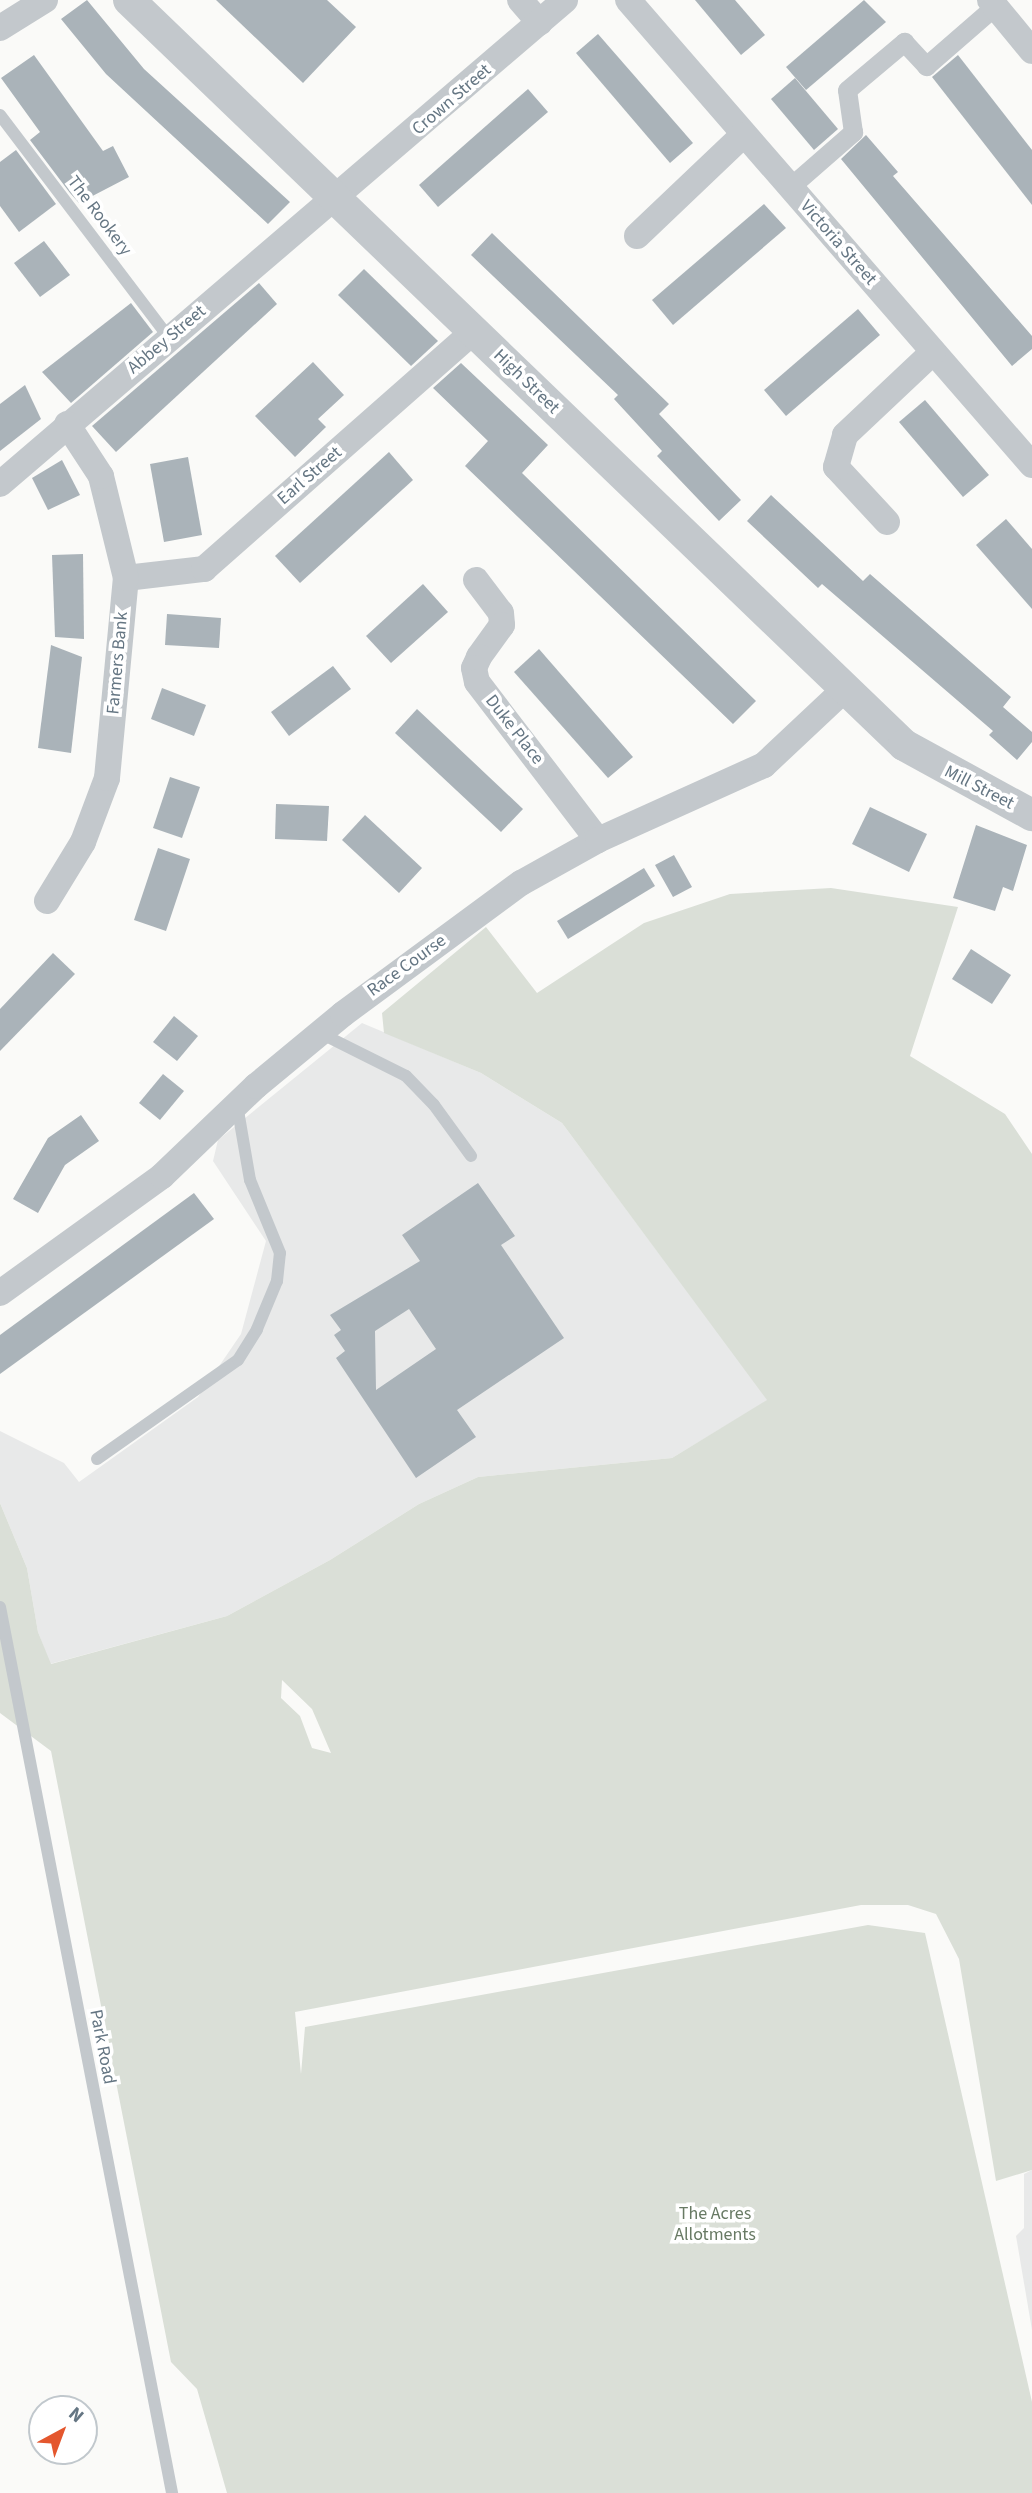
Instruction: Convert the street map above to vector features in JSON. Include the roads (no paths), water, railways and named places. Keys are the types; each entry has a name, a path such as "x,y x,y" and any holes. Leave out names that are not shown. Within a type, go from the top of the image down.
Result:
{"street":[{"path":"0,28 45,0"},
{"name":"High Street","path":"129,0 845,689 926,761"},
{"path":"520,0 540,23"},
{"name":"Crown Street","path":"338,199 565,0"},
{"name":"Victoria Street","path":"628,0 1032,465"},
{"path":"790,187 853,132 846,90 904,42 926,65 993,3 1032,51"},
{"path":"636,236 743,135"},
{"name":"Abbey Street","path":"0,484 67,424 338,199"},
{"name":"Earl Street","path":"126,578 204,569 474,331"},
{"path":"887,522 836,467 845,435 933,352"},
{"name":"Farmers Bank","path":"47,901 83,842 107,778 126,578 101,476 67,424"},
{"name":"Duke Place","path":"476,580 501,613 502,625 479,656 474,668 477,682 598,840"},
{"name":"Race Course","path":"0,1293 80,1240 162,1176 237,1104 320,1033 521,883 598,840 764,765 845,689"},
{"name":"Mill Street","path":"926,761 1032,815"}],"lane":[{"name":"The Rookery","path":"0,115 169,338"},
{"path":"320,1033 406,1076 435,1105 471,1156"},
{"path":"97,1459 238,1360 257,1329 276,1281 280,1253 250,1180 237,1104"},
{"name":"Park Road","path":"0,1607 172,2493"}],"park label":[{"name":"The Acres Allotments","path":"715,2225"}]}
